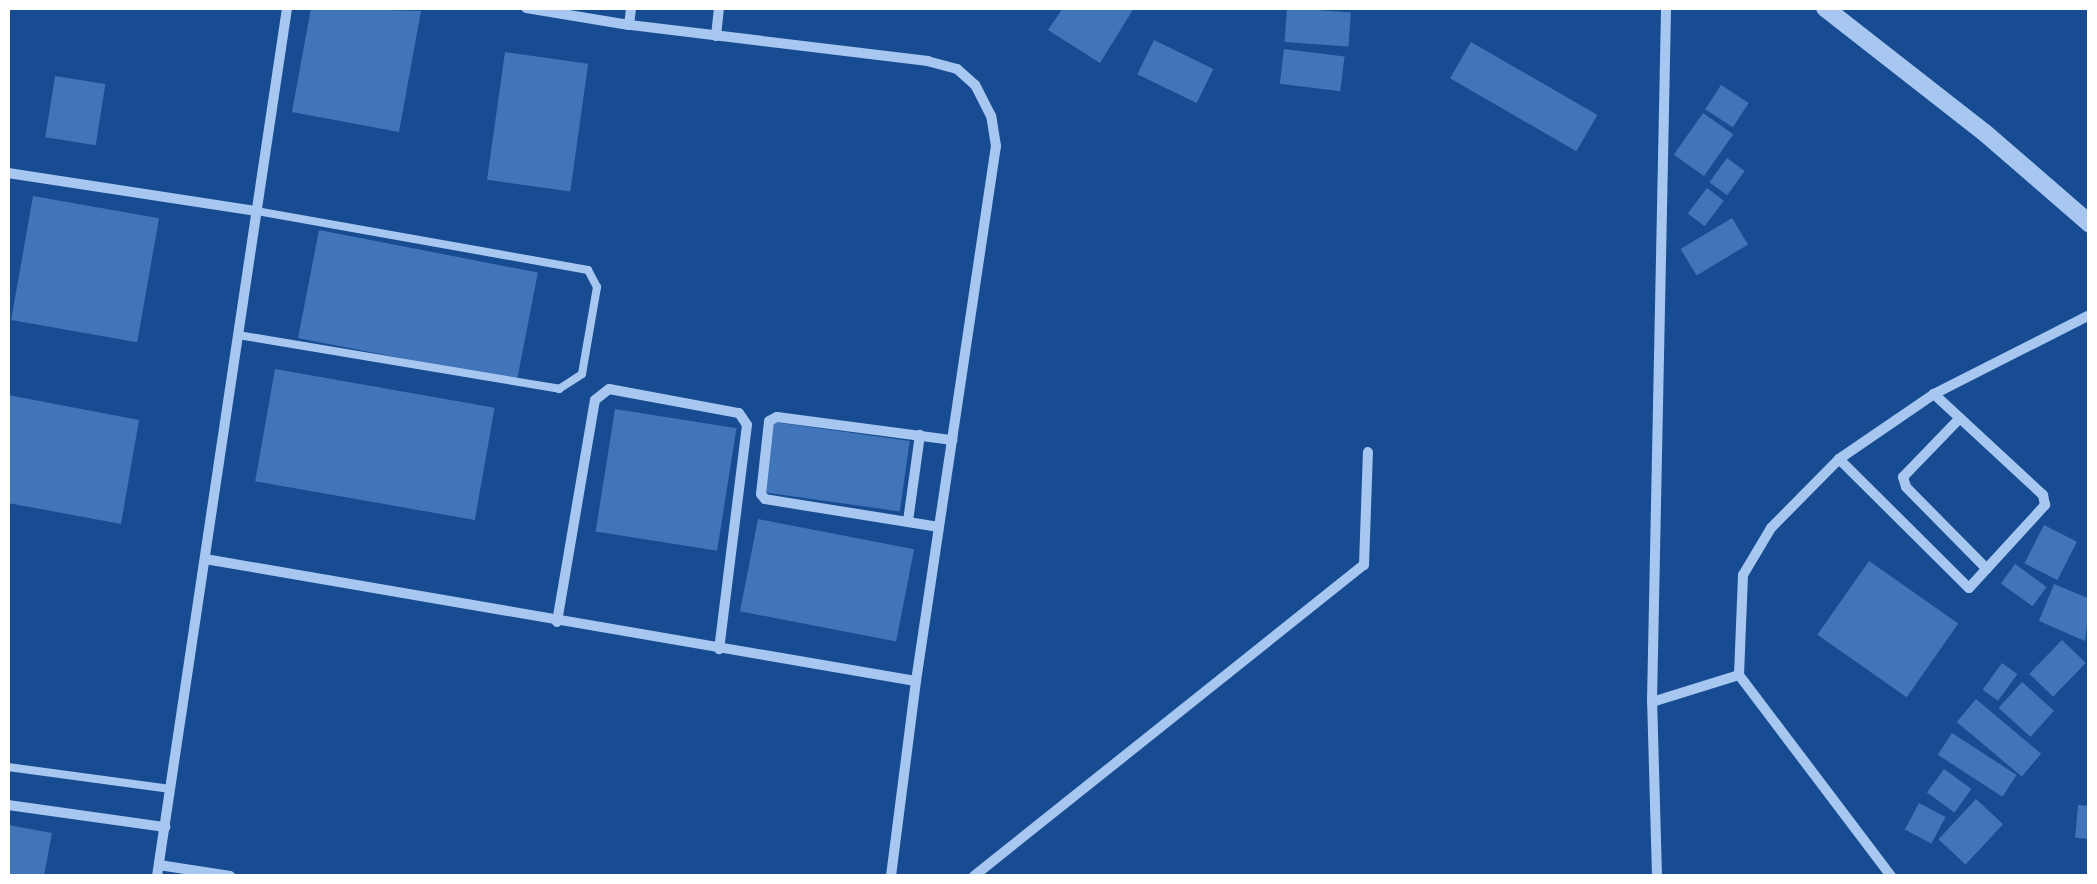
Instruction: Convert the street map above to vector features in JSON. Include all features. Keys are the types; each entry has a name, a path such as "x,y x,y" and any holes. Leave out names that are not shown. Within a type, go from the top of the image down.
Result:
{"street":[{"path":"230,876 158,871 288,8"},
{"path":"526,8 629,25 928,62 957,69 975,85 991,116 996,146 916,681 892,876"},
{"path":"629,25 631,8"},
{"path":"716,36 719,8"},
{"path":"1657,876 1652,702 1666,8"},
{"path":"1825,8 1985,133 2090,224"},
{"path":"8,172 257,211"},
{"path":"1890,876 1739,676 1743,575 1771,528 1840,459 1934,394 2090,315"},
{"path":"558,622 595,400 609,389 739,413 747,426 719,649"},
{"path":"1840,459 1969,588 2044,506 2043,496 1934,394"},
{"path":"939,527 765,500 761,494 769,422 777,417 952,440"},
{"path":"1960,418 1903,478 1906,487 1987,568"},
{"path":"908,522 920,435"},
{"path":"974,876 1364,565 1368,452"},
{"path":"205,560 916,681"},
{"path":"1652,702 1739,676"},
{"path":"8,805 165,827"}],"lane":[{"path":"238,335 559,389 582,374 597,286 588,270 257,211"},
{"path":"8,767 171,790"}],"building":[{"path":"311,8 421,11 399,132 292,112"},
{"path":"1063,8 1134,8 1100,63 1048,30"},
{"path":"1287,8 1351,12 1348,46 1285,42"},
{"path":"1154,40 1213,69 1197,103 1137,74"},
{"path":"1471,42 1597,115 1576,151 1450,78"},
{"path":"1284,49 1345,56 1340,91 1280,84"},
{"path":"505,52 588,64 570,191 487,180"},
{"path":"55,76 105,84 96,145 45,137"},
{"path":"1721,85 1749,103 1733,127 1705,109"},
{"path":"1703,113 1733,134 1704,176 1674,155"},
{"path":"1727,158 1745,171 1727,195 1709,182"},
{"path":"1707,188 1724,201 1705,226 1688,214"},
{"path":"33,196 159,218 137,342 11,320"},
{"path":"1732,218 1748,245 1697,275 1681,249"},
{"path":"319,230 538,273 517,381 298,338"},
{"path":"275,369 495,408 475,520 255,481"},
{"path":"8,395 139,420 121,524 8,503"},
{"path":"615,409 736,428 717,551 596,531"},
{"path":"774,422 910,441 900,511 764,492"},
{"path":"758,519 914,549 896,642 740,611"},
{"path":"2044,525 2077,542 2057,580 2024,563"},
{"path":"1869,561 1958,624 1907,697 1817,635"},
{"path":"2015,564 2047,587 2032,606 2001,583"},
{"path":"2054,584 2090,599 2085,641 2039,621"},
{"path":"2062,640 2086,663 2053,697 2029,674"},
{"path":"2002,663 2017,674 1998,701 1983,690"},
{"path":"2022,682 2054,711 2031,737 1999,708"},
{"path":"1976,699 2041,754 2022,777 1957,722"},
{"path":"1952,733 2017,775 2002,797 1938,755"},
{"path":"1944,769 1972,789 1954,812 1927,792"},
{"path":"1976,799 2003,824 1966,864 1938,839"},
{"path":"1919,803 1945,817 1931,844 1905,829"},
{"path":"2078,805 2090,806 2087,839 2075,838"},
{"path":"8,825 52,833 44,876 8,876"}]}
